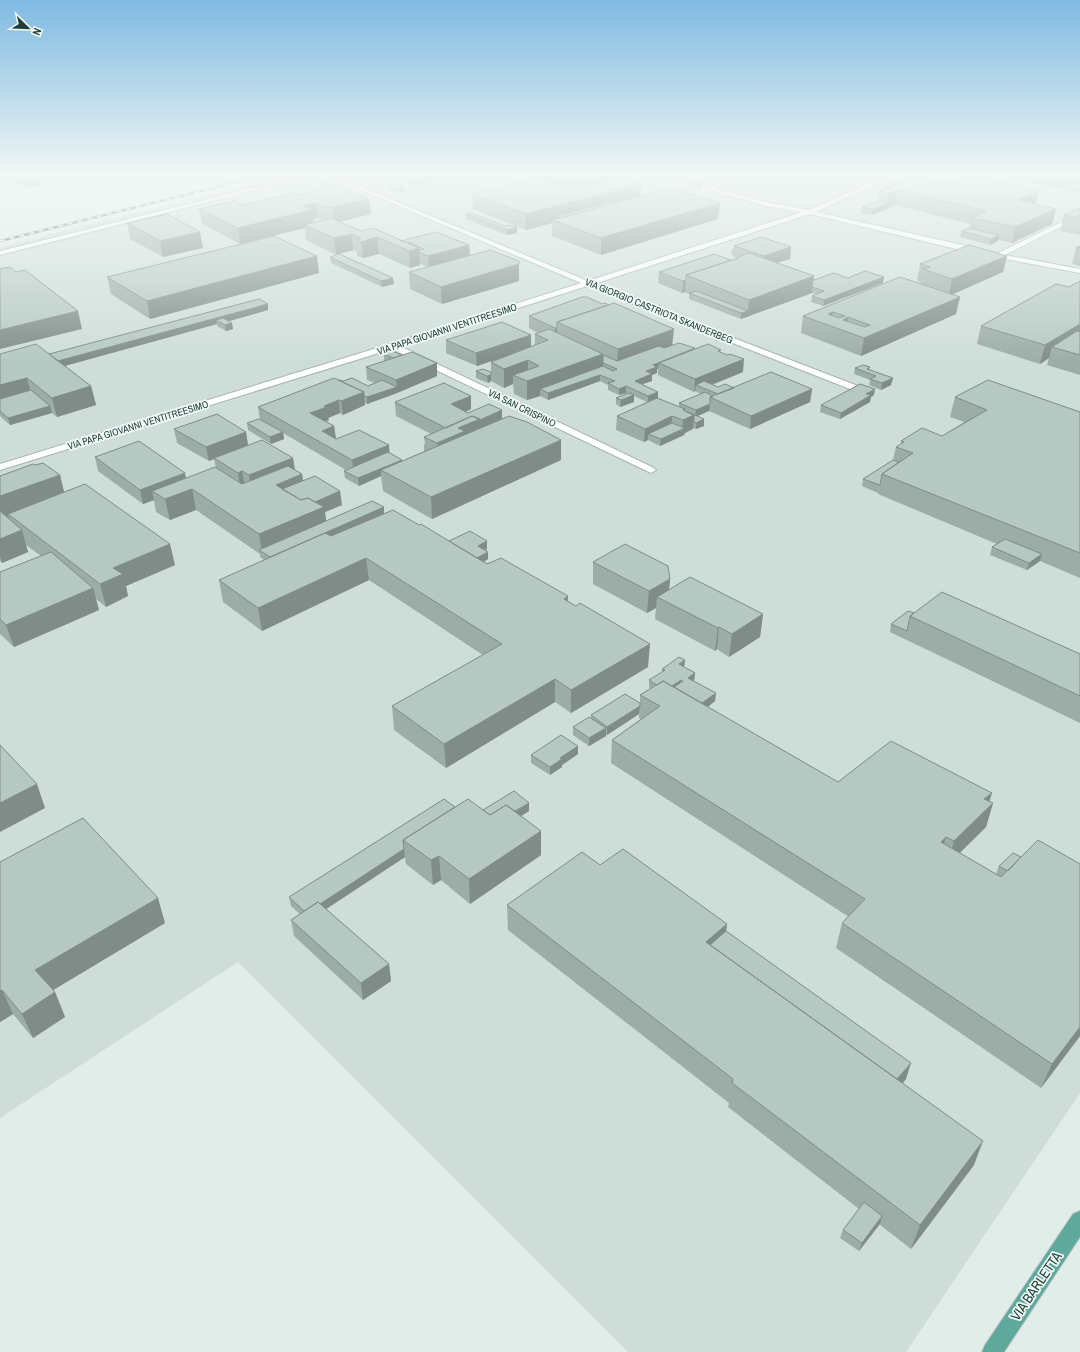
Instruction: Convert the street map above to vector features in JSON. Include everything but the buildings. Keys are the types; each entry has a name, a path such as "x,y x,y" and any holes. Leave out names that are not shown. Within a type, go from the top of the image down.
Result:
{"main road":[{"name":"VIA BARLETTA","path":"992,1352 1080,1220"}],"street":[{"path":"0,253 55,239"},
{"name":"VIA GIORGIO CASTRIOTA SKANDERBEG","path":"482,239 589,284 855,388"},
{"name":"VIA PAPA GIOVANNI VENTITREESIMO","path":"0,467 393,346 727,239"},
{"path":"926,239 998,256 1080,271"},
{"path":"998,256 1032,239"},
{"name":"VIA SAN CRISPINO","path":"393,346 651,470"}],"shaded area":[{"path":"31,239 1080,239 1080,1093 906,1352 628,1352 238,962 0,1118 0,247"}],"railway":[{"path":"0,241 8,239"}]}
